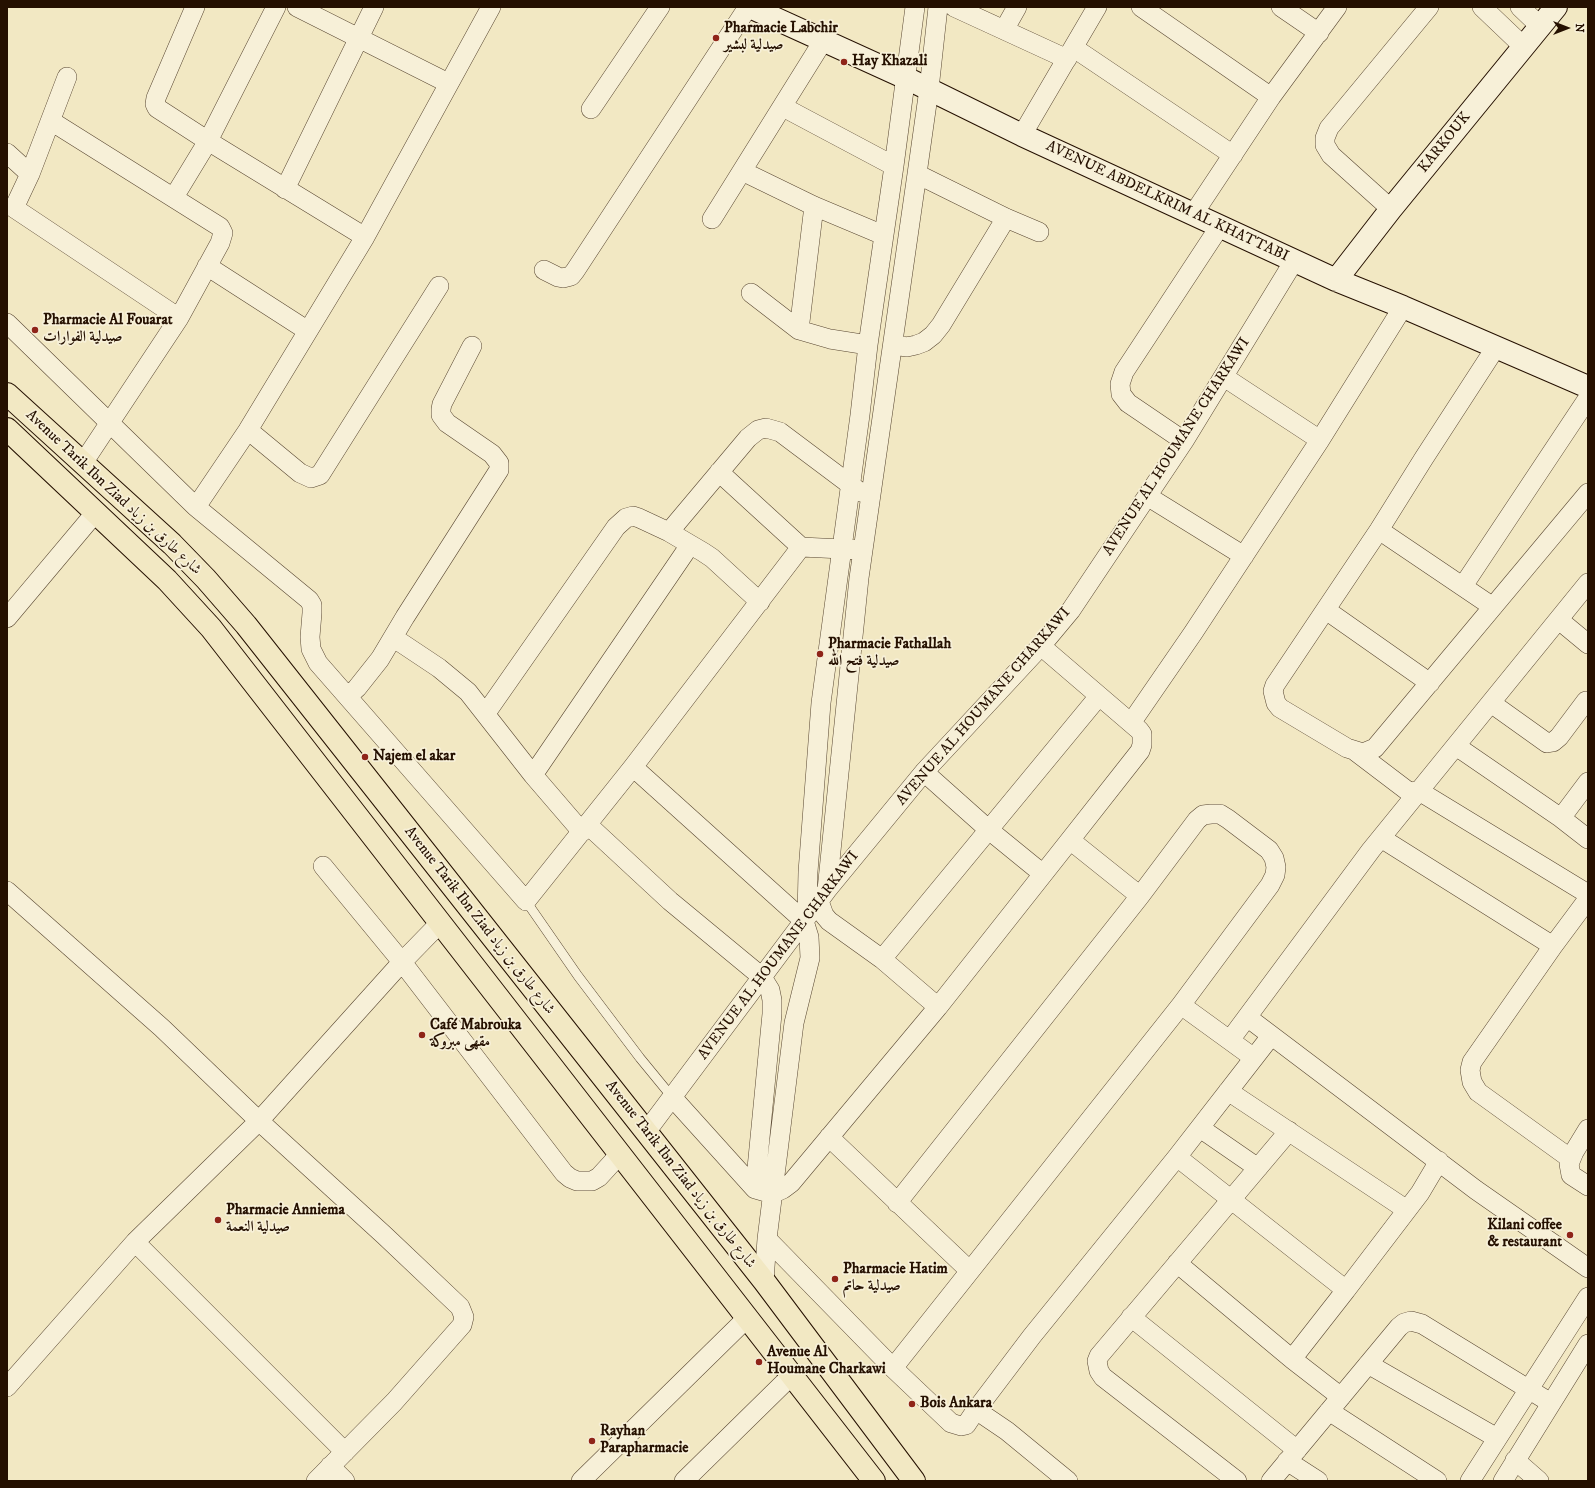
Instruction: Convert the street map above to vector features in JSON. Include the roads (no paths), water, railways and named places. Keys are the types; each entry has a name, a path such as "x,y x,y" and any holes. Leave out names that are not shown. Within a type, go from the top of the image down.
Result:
{"main road":[{"name":"AVENUE ABDELKRIM AL KHATTABI","path":"749,7 906,78 1022,135 1194,213 1294,261 1588,387"},
{"name":"KARKOUK","path":"1336,280 1391,209 1556,7"},
{"name":"Avenue Tarik Ibn Ziad شارع طارق بن زياد","path":"7,394 172,544 206,579 246,625 764,1282 914,1481"},
{"name":"Avenue Tarik Ibn Ziad شارع طارق بن زياد","path":"7,429 167,580 211,628 792,1375 871,1480"},
{"path":"620,1122 645,1132 655,1152 648,1163 636,1167 619,1154 615,1127 620,1122"}],"street":[{"path":"195,7 155,104 162,112 365,237"},
{"path":"174,197 208,141 276,7"},
{"path":"296,7 448,84"},
{"path":"286,189 374,7"},
{"path":"196,507 248,430 365,237 491,7"},
{"path":"591,109 660,7"},
{"path":"544,270 553,276 562,278 571,276 575,271 749,7"},
{"path":"763,1192 794,1022 810,958 806,918 808,872 821,703 841,549 851,486 868,345 915,7"},
{"path":"938,7 918,174 859,578 823,896 824,915 829,921 882,959 938,1007"},
{"path":"954,7 1004,30 1070,54 1232,155"},
{"path":"1004,30 1017,7"},
{"path":"1022,135 1097,7"},
{"path":"1140,7 1271,97"},
{"path":"1281,7 1319,33"},
{"path":"1194,213 1271,97 1337,7"},
{"path":"1391,209 1331,155 1326,145 1326,138 1329,128 1428,7"},
{"path":"1482,7 1524,47"},
{"path":"1520,7 1541,27"},
{"path":"712,219 823,41"},
{"path":"67,77 30,174 10,207 178,318"},
{"path":"782,107 894,166"},
{"path":"51,121 220,227 222,229 223,237 178,318 83,463"},
{"path":"7,153 30,174"},
{"path":"742,171 814,206 883,235"},
{"path":"918,174 1006,218 1039,232"},
{"path":"799,330 814,206"},
{"path":"894,345 907,347 916,346 933,335 941,325 1006,218"},
{"path":"1184,441 1128,403 1121,394 1120,384 1124,372 1220,226"},
{"name":"AVENUE AL HOUMANE CHARKAWI","path":"645,1132 823,896 924,772 1041,646 1071,610 1184,441 1294,261"},
{"path":"207,266 308,331"},
{"path":"248,430 300,473 309,478 314,478 320,474 439,286"},
{"path":"751,293 799,330 830,339 868,345"},
{"path":"1131,723 1193,633 1320,440 1403,307"},
{"path":"7,322 196,507 309,600 312,605 310,643 313,656 318,663 526,901 633,767 801,547"},
{"path":"348,696 367,676 394,638 405,617 499,470 498,461 492,454 447,423 441,415 440,409 442,404 472,346"},
{"path":"1496,347 1379,530 1275,685 1273,691 1274,697 1280,708 1355,752 1410,792 1419,791 1588,894"},
{"path":"1224,377 1320,440"},
{"path":"1463,586 1588,398"},
{"path":"669,532 748,438 758,430 766,428 780,432 871,500"},
{"path":"719,472 801,547 863,550"},
{"path":"1355,752 1363,753 1375,748 1430,684 1588,492"},
{"path":"1147,496 1244,556"},
{"path":"7,618 96,512"},
{"path":"486,713 620,522 626,518 633,516 669,532 712,558 760,602"},
{"path":"1379,530 1493,607"},
{"path":"534,775 690,545"},
{"path":"1230,1040 1381,838 1588,583"},
{"path":"1326,610 1430,684"},
{"path":"1559,620 1588,644"},
{"path":"394,638 440,668 468,692 534,775 585,828 762,977 770,990 772,1014 763,1192 767,1239 764,1282"},
{"path":"763,1192 783,1189 791,1183 938,1007 1140,751 1142,745 1142,734 1041,646"},
{"path":"882,959 1099,696"},
{"path":"1491,703 1547,743 1553,742 1559,737 1587,700"},
{"path":"1456,746 1588,838"},
{"path":"633,767 806,918"},
{"path":"924,772 989,830 1043,874"},
{"path":"1561,818 1588,782"},
{"path":"893,1368 1181,1005 1270,885 1275,875 1274,858 1269,850 1220,814 1204,815 1197,820 1140,896 897,1203"},
{"path":"1381,838 1553,946"},
{"path":"1070,840 1140,896"},
{"path":"323,866 402,962 564,1173 577,1181 592,1181 599,1177 619,1154"},
{"path":"7,891 162,1028 258,1121 384,1235 460,1307 464,1317 462,1325 394,1402 316,1481"},
{"path":"1571,1159 1478,1092 1472,1082 1470,1070 1472,1062 1553,946 1588,899"},
{"path":"7,1387 136,1242 258,1121 402,962 440,923"},
{"path":"1181,1005 1254,1058"},
{"path":"1246,1018 1483,1195 1588,1268"},
{"path":"767,1239 893,1368 951,1423 961,1426 966,1425 1037,1330 1177,1157 1271,1036"},
{"path":"1228,1091 1407,1210"},
{"path":"672,1097 763,1192"},
{"path":"1200,1128 1258,1168"},
{"path":"1588,1129 1571,1159 1569,1170 1571,1175 1588,1186"},
{"path":"1237,1481 1103,1377 1097,1366 1099,1356 1289,1131"},
{"path":"829,1138 970,1271"},
{"path":"1177,1157 1346,1290"},
{"path":"1292,1359 1420,1193 1439,1161"},
{"path":"136,1242 345,1452"},
{"path":"1177,1263 1292,1359 1335,1404 1437,1481"},
{"path":"1470,1481 1588,1297"},
{"path":"1131,1317 1292,1456 1318,1481"},
{"path":"581,1481 747,1318"},
{"path":"1271,1481 1399,1327 1404,1323 1416,1322 1422,1324 1551,1403"},
{"path":"1503,1481 1588,1344"},
{"path":"1368,1364 1497,1438"},
{"path":"684,1481 792,1375"},
{"path":"976,1410 1007,1430 1068,1481"},
{"path":"1515,1460 1539,1481"},
{"path":"330,1466 345,1481"}],"lane":[{"path":"526,901 578,976 640,1058 672,1097"}],"place":[{"name":"Pharmacie Labchir صيدلية لبشير","path":"716,38"},
{"name":"Hay Khazali","path":"844,62"},
{"name":"Pharmacie Al Fouarat صيدلية الفوارات","path":"35,330"},
{"name":"Pharmacie Fathallah صيدلية فتح الله","path":"820,654"},
{"name":"Najem el akar","path":"365,757"},
{"name":"Café Mabrouka مقهى مبروكة","path":"422,1035"},
{"name":"Pharmacie Anniema صيدلية النعمة","path":"218,1220"},
{"name":"Kilani coffee & restaurant","path":"1570,1235"},
{"name":"Pharmacie Hatim صيدلية حاتم","path":"835,1279"},
{"name":"Avenue Al Houmane Charkawi","path":"759,1362"},
{"name":"Bois Ankara","path":"912,1404"},
{"name":"Rayhan Parapharmacie","path":"592,1441"}]}
